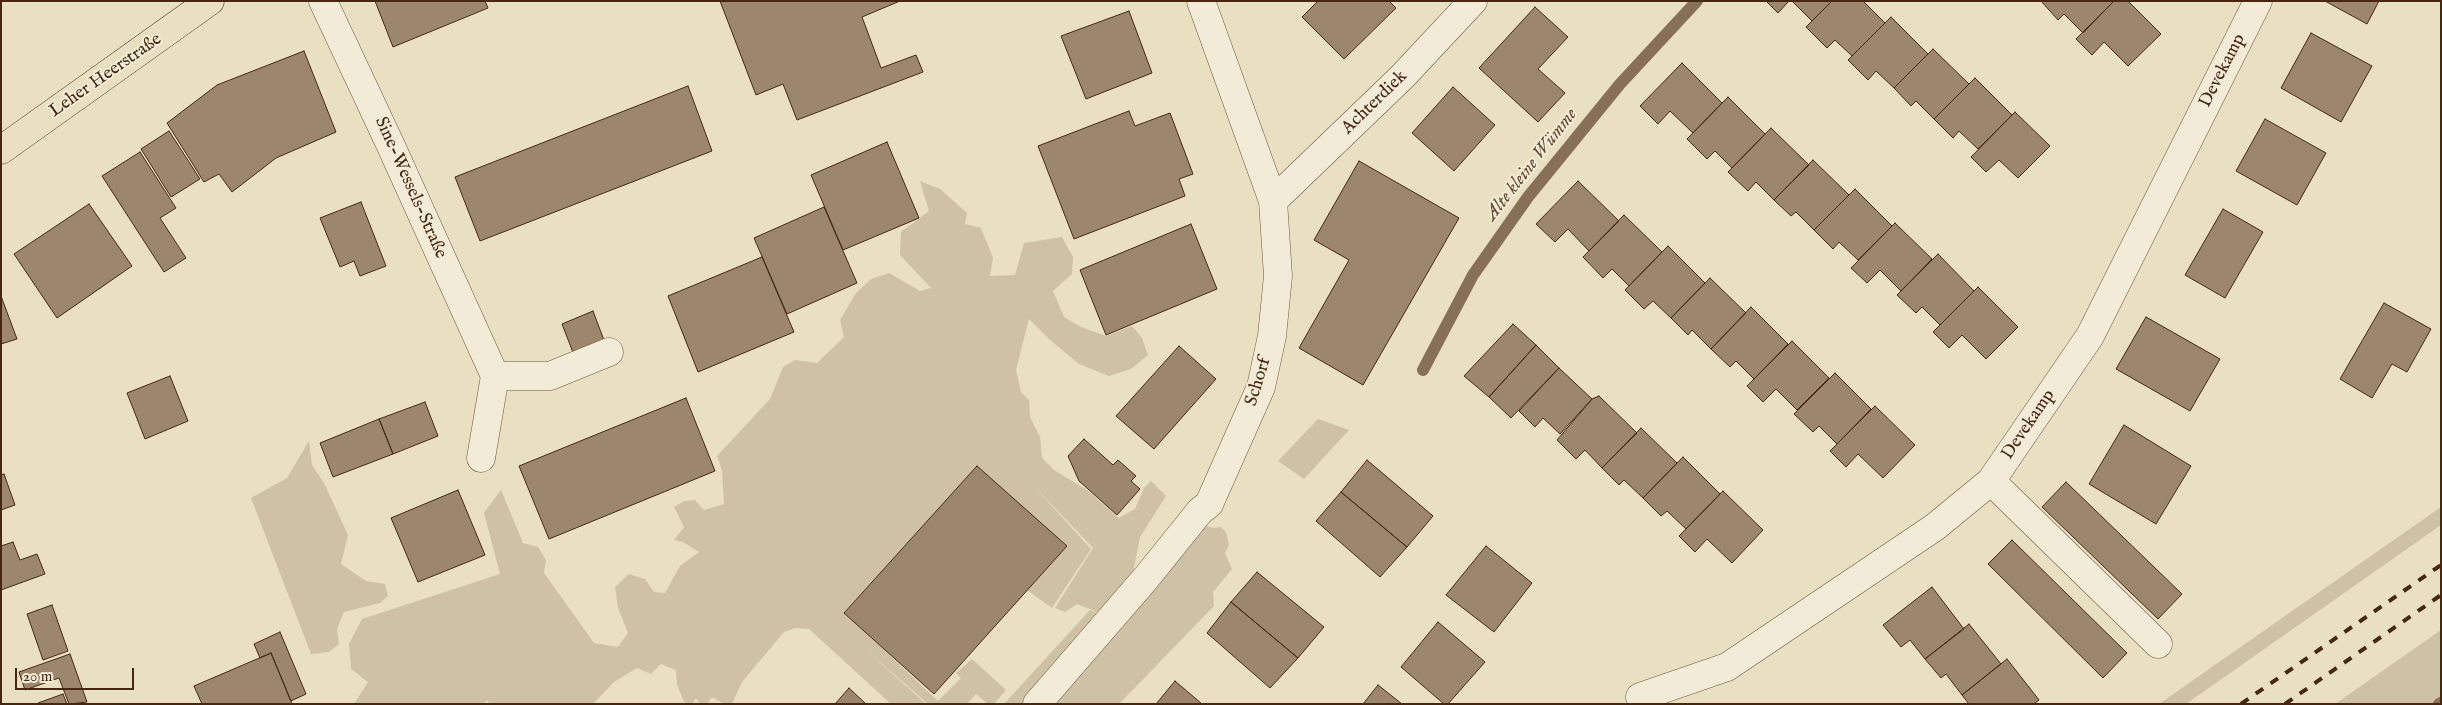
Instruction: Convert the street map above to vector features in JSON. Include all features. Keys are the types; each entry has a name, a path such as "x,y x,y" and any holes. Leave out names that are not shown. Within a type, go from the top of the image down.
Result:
{"main road":[{"name":"Leher Heerstraße","path":"1,150 210,1"}],"street":[{"name":"Sine-Wessels-Straße","path":"324,1 392,146 494,376"},
{"name":"Schorf","path":"1037,704 1146,578 1200,511 1209,504 1232,456 1261,387 1272,336 1278,276 1273,201 1201,1"},
{"name":"Achterdiek","path":"1273,201 1403,76 1473,1"},
{"name":"Devekamp","path":"1640,698 1727,667 1935,527 1991,481 2090,336 2258,1"},
{"path":"481,458 494,376 550,376 612,360"},
{"path":"1991,481 2158,644"}],"shaded area":[{"path":"920,181 940,189 967,213 965,224 981,228 993,258 990,276 1015,275 1024,243 1062,237 1073,257 1072,274 1053,291 1064,317 1081,327 1106,336 1132,326 1142,338 1148,355 1131,369 1109,376 1079,364 1050,340 1029,319 1016,370 1021,392 1029,400 1030,417 1040,437 1042,458 1054,470 1087,490 1119,518 1135,509 1144,488 1151,481 1166,496 1140,537 1132,577 1107,616 1077,604 1065,612 1055,608 1093,548 1031,483 1091,549 1052,608 1027,590 1066,546 977,466 844,612 938,701 961,678 956,673 972,659 1006,690 994,704 988,704 976,694 967,704 928,704 863,647 926,704 891,704 809,629 796,628 784,632 742,682 732,704 724,704 711,698 707,704 700,704 696,698 692,704 685,704 677,685 676,670 661,664 651,674 637,668 614,682 593,704 489,704 488,700 483,704 354,704 368,682 351,669 349,644 362,619 500,574 484,513 501,490 523,543 538,547 546,560 544,573 594,643 618,647 628,633 618,608 615,587 629,574 645,579 654,592 665,593 680,566 699,552 683,542 674,540 684,527 674,507 684,501 695,500 704,510 724,504 722,470 717,456 770,399 783,367 795,360 817,363 844,337 840,320 856,293 871,279 889,273 920,291 931,288 900,255 901,232 929,211"},
{"path":"1318,419 1349,430 1304,479 1278,461"},
{"path":"309,441 312,465 324,483 348,535 341,564 366,581 385,584 388,596 380,603 344,612 337,629 339,644 329,652 311,654 251,498 287,478"},
{"path":"2441,507 2441,525 2186,704 2159,704"},
{"path":"1199,523 1212,528 1221,527 1226,532 1229,545 1225,553 1232,569 1213,592 1214,606 1119,704 1040,704"},
{"path":"1090,610 1106,617 1030,704 1004,704"},
{"path":"2441,630 2441,704 2335,704"}],"building":[{"path":"375,1 485,1 488,8 393,47"},
{"path":"720,1 900,1 862,17 881,68 916,55 923,72 797,120 783,84 756,95"},
{"path":"1318,1 1389,1 1396,8 1344,59 1302,17"},
{"path":"1766,1 1789,1 1778,13"},
{"path":"1792,1 1832,1 1812,21"},
{"path":"1832,1 1863,1 1885,23 1852,56 1835,40 1827,48 1806,27"},
{"path":"2041,1 2114,1 2083,33 2064,14 2058,20"},
{"path":"2114,1 2128,1 2161,34 2128,66 2104,42 2092,55 2076,39"},
{"path":"2325,1 2379,1 2367,24"},
{"path":"1535,7 1568,37 1538,69 1565,93 1538,122 1479,68"},
{"path":"1129,11 1152,73 1086,99 1061,36"},
{"path":"1891,17 1928,54 1894,88 1876,71 1868,80 1848,60"},
{"path":"2311,33 2372,66 2341,122 2281,88"},
{"path":"1933,49 1969,84 1934,119 1916,101 1911,106 1894,88"},
{"path":"304,51 336,132 276,158 232,192 219,174 204,182 167,123 217,85"},
{"path":"1682,63 1722,103 1693,133 1670,111 1658,124 1640,106"},
{"path":"1975,78 2012,115 1978,149 1959,131 1953,138 1934,119"},
{"path":"688,86 712,151 480,241 455,177"},
{"path":"1453,87 1495,125 1454,171 1412,133"},
{"path":"1728,97 1765,134 1732,168 1715,151 1707,159 1687,139"},
{"path":"1129,111 1135,126 1170,113 1193,174 1179,179 1185,196 1074,239 1038,146"},
{"path":"2015,112 2050,146 2018,178 1999,160 1986,172 1971,157"},
{"path":"2265,119 2326,153 2297,205 2236,171"},
{"path":"1771,128 1809,165 1774,200 1756,182 1748,191 1728,172"},
{"path":"169,131 200,179 171,197 141,149"},
{"path":"887,142 919,218 843,250 811,175"},
{"path":"140,152 176,208 160,218 186,258 164,272 102,176"},
{"path":"1813,160 1849,195 1814,230 1796,212 1791,216 1774,200"},
{"path":"1359,161 1459,218 1363,385 1299,348 1349,260 1314,240"},
{"path":"1578,181 1619,221 1589,251 1568,229 1555,242 1536,224"},
{"path":"1855,189 1892,226 1858,260 1839,242 1833,249 1814,230"},
{"path":"361,202 386,266 360,276 354,261 340,267 320,218"},
{"path":"89,204 132,266 57,318 14,254"},
{"path":"824,207 857,283 787,314 754,238"},
{"path":"2223,209 2263,232 2225,298 2185,275"},
{"path":"1624,215 1662,252 1629,286 1612,269 1603,278 1583,257"},
{"path":"1895,223 1932,259 1901,291 1880,270 1867,283 1851,268"},
{"path":"1191,224 1217,289 1106,335 1080,270"},
{"path":"1668,246 1705,283 1671,318 1653,301 1644,309 1625,290"},
{"path":"1938,254 1974,291 1940,325 1922,307 1916,313 1897,295"},
{"path":"762,257 794,332 698,372 668,296"},
{"path":"1710,278 1746,313 1711,349 1692,330 1688,335 1671,318"},
{"path":"1978,287 2018,327 1986,359 1962,335 1949,348 1933,332"},
{"path":"1,296 17,339 1,344"},
{"path":"2384,303 2431,329 2407,372 2392,364 2372,398 2340,379"},
{"path":"1751,307 1788,344 1754,379 1736,361 1730,367 1711,349"},
{"path":"593,311 605,343 574,355 562,324"},
{"path":"2146,317 2220,359 2190,411 2116,369"},
{"path":"1513,324 1536,345 1489,397 1464,376"},
{"path":"1792,341 1829,378 1797,410 1776,389 1763,402 1747,386"},
{"path":"1536,345 1559,368 1511,418 1489,397"},
{"path":"1179,346 1216,379 1154,449 1116,416"},
{"path":"1559,368 1592,399 1560,434 1543,418 1535,427 1519,411"},
{"path":"1835,373 1871,409 1837,444 1819,426 1813,432 1794,414"},
{"path":"170,376 188,421 145,439 127,393"},
{"path":"1599,396 1637,433 1602,468 1585,450 1576,459 1557,440 1592,399"},
{"path":"686,398 715,471 549,539 519,466"},
{"path":"425,402 438,436 393,454 379,419"},
{"path":"1875,406 1915,445 1883,478 1858,454 1846,467 1830,451"},
{"path":"379,419 393,454 333,477 320,443"},
{"path":"2124,425 2191,466 2156,524 2089,484"},
{"path":"1641,428 1677,463 1643,498 1624,480 1619,485 1602,468"},
{"path":"1084,439 1113,465 1118,460 1136,476 1131,481 1140,489 1117,515 1079,481 1068,456"},
{"path":"1683,457 1720,494 1686,529 1667,511 1661,516 1643,498"},
{"path":"1367,460 1433,516 1407,547 1341,492"},
{"path":"977,466 1067,546 934,694 844,613"},
{"path":"4,474 15,505 1,510 1,475"},
{"path":"2066,482 2182,594 2158,619 2042,507"},
{"path":"458,490 485,555 418,582 391,518"},
{"path":"1723,491 1763,530 1732,563 1707,539 1695,552 1679,536"},
{"path":"1341,492 1407,547 1380,577 1316,521"},
{"path":"2012,540 2127,653 2103,678 1988,564"},
{"path":"13,542 20,560 37,554 45,574 1,590 1,546"},
{"path":"1486,546 1532,583 1494,632 1446,595"},
{"path":"1257,572 1324,627 1298,658 1231,602"},
{"path":"1932,587 1964,629 1925,659 1910,640 1901,647 1883,625"},
{"path":"1231,602 1298,658 1270,688 1207,633"},
{"path":"52,605 68,651 43,660 27,614"},
{"path":"1438,622 1485,662 1448,704 1444,704 1401,667"},
{"path":"1969,624 2001,664 1962,695 1946,674 1941,678 1925,659"},
{"path":"280,632 306,694 291,701 271,653 260,658 254,644"},
{"path":"271,653 292,704 202,704 194,686"},
{"path":"70,654 87,702 69,704 59,678 25,690 19,672"},
{"path":"2007,659 2039,700 2034,704 1969,704 1962,695"},
{"path":"1175,681 1202,704 1156,704"},
{"path":"1378,685 1402,704 1363,704"},
{"path":"849,688 866,704 835,704"},
{"path":"63,694 67,704 38,704 38,703"}],"waterway":[{"name":"Alte kleine Wümme","path":"1423,370 1473,275 1528,197 1620,84 1697,1"}],"railway":[{"path":"2241,704 2441,565"},
{"path":"2285,704 2441,595"}]}
